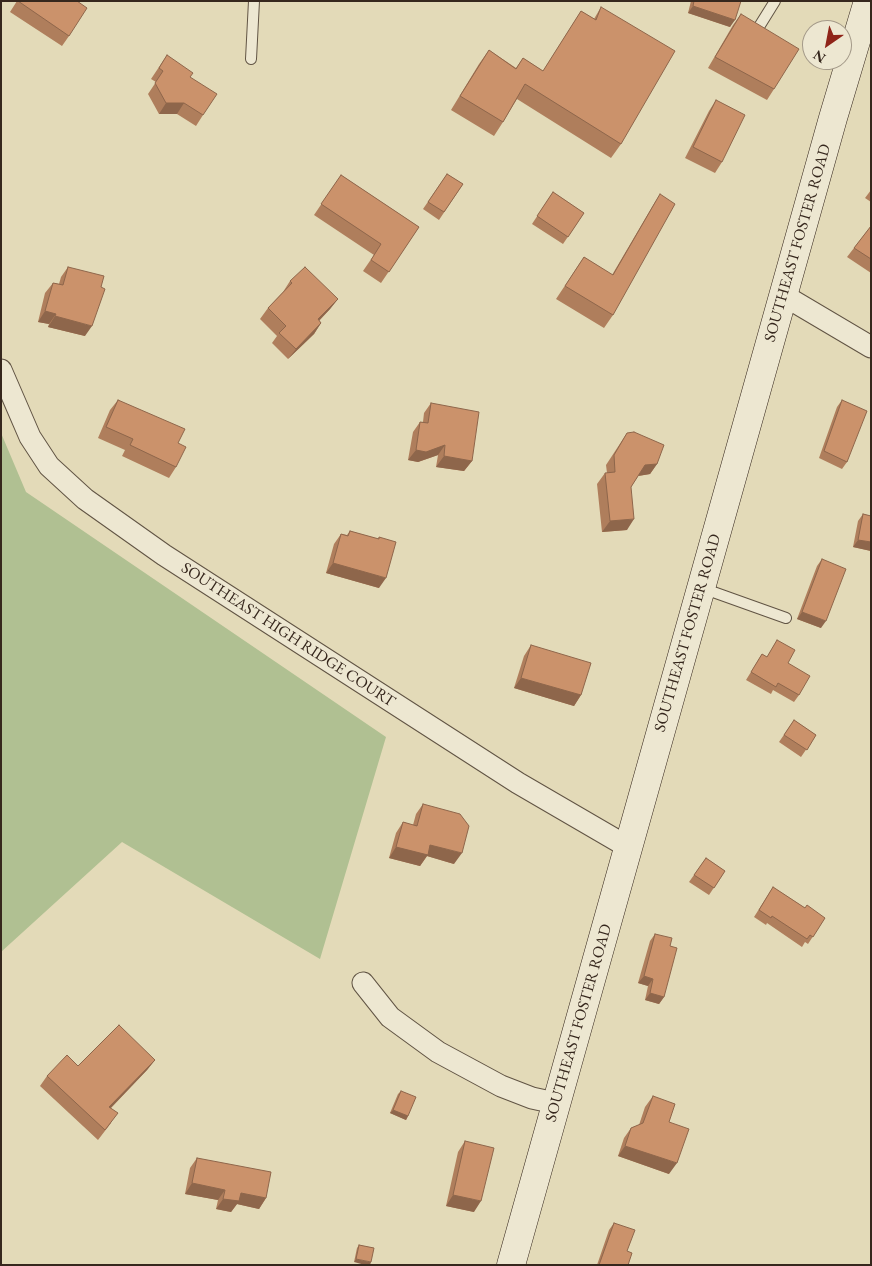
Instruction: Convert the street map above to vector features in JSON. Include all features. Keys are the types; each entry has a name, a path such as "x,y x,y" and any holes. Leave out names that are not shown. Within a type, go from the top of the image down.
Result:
{"main road":[{"name":"SOUTHEAST FOSTER ROAD","path":"511,1265 555,1102 868,1"}],"street":[{"path":"783,295 871,347"},
{"name":"SOUTHEAST HIGH RIDGE COURT","path":"1,370 30,437 49,466 85,499 156,549 518,783 628,847"},
{"path":"363,983 390,1016 438,1052 501,1086 532,1098 555,1102"}],"lane":[{"path":"251,59 254,1"},
{"path":"757,30 775,1"},
{"path":"701,587 786,618"}],"green space":[{"path":"1,433 26,492 386,737 320,959 122,842 1,952"}],"building":[{"path":"18,1 77,1 87,8 69,36"},
{"path":"694,1 741,1 735,20 693,6"},
{"path":"601,7 675,51 621,144 525,84 503,122 460,96 489,50 516,69 523,58 543,71 581,11 596,20"},
{"path":"741,14 799,49 774,89 715,57"},
{"path":"167,55 193,73 190,77 217,94 203,115 184,103 166,103 155,83 163,71 159,68"},
{"path":"716,100 745,115 722,162 693,147"},
{"path":"447,174 463,184 444,212 428,202"},
{"path":"341,175 419,227 389,272 371,260 381,244 321,204"},
{"path":"553,192 584,213 568,237 537,216"},
{"path":"660,194 675,204 613,315 565,286 584,257 613,275"},
{"path":"871,226 871,259 854,248"},
{"path":"68,267 104,276 101,287 105,289 92,326 55,316 56,314 45,311 53,283 63,285"},
{"path":"305,267 338,299 318,319 321,323 296,349 279,333 286,326 268,308 292,283 290,281"},
{"path":"118,400 185,429 178,443 186,447 176,467 130,445 133,439 106,427"},
{"path":"842,400 867,411 847,462 824,451"},
{"path":"431,403 479,412 472,461 444,456 445,445 426,452 416,450 420,422 428,423"},
{"path":"634,432 664,445 657,464 645,465 631,487 634,519 610,521 605,473 615,472 614,455 627,433"},
{"path":"863,514 871,516 871,542 858,540"},
{"path":"350,531 396,542 386,578 333,563 341,534 348,536"},
{"path":"822,559 846,569 826,621 802,612"},
{"path":"777,640 795,650 788,663 810,676 799,695 778,683 776,687 751,672 762,654 767,657"},
{"path":"531,645 591,663 581,695 521,678"},
{"path":"794,720 816,735 807,750 784,735"},
{"path":"423,804 460,814 469,826 462,853 430,845 428,855 396,847 403,822 417,826"},
{"path":"706,858 725,871 714,888 694,875"},
{"path":"773,887 805,908 807,905 825,918 813,937 810,935 807,939 772,916 771,918 759,910"},
{"path":"655,934 672,938 670,946 677,948 664,997 650,993 653,979 644,976"},
{"path":"119,1025 155,1060 109,1107 118,1113 105,1130 47,1076 67,1055 78,1066"},
{"path":"401,1091 416,1097 408,1116 393,1110"},
{"path":"653,1096 675,1104 669,1122 689,1129 677,1163 625,1146 631,1128 643,1123"},
{"path":"465,1141 494,1148 481,1201 453,1195"},
{"path":"197,1158 271,1172 266,1198 241,1193 239,1201 223,1199 225,1190 192,1183"},
{"path":"614,1223 635,1230 627,1251 632,1253 628,1265 599,1265"},
{"path":"359,1245 374,1248 371,1262 356,1259"}]}
